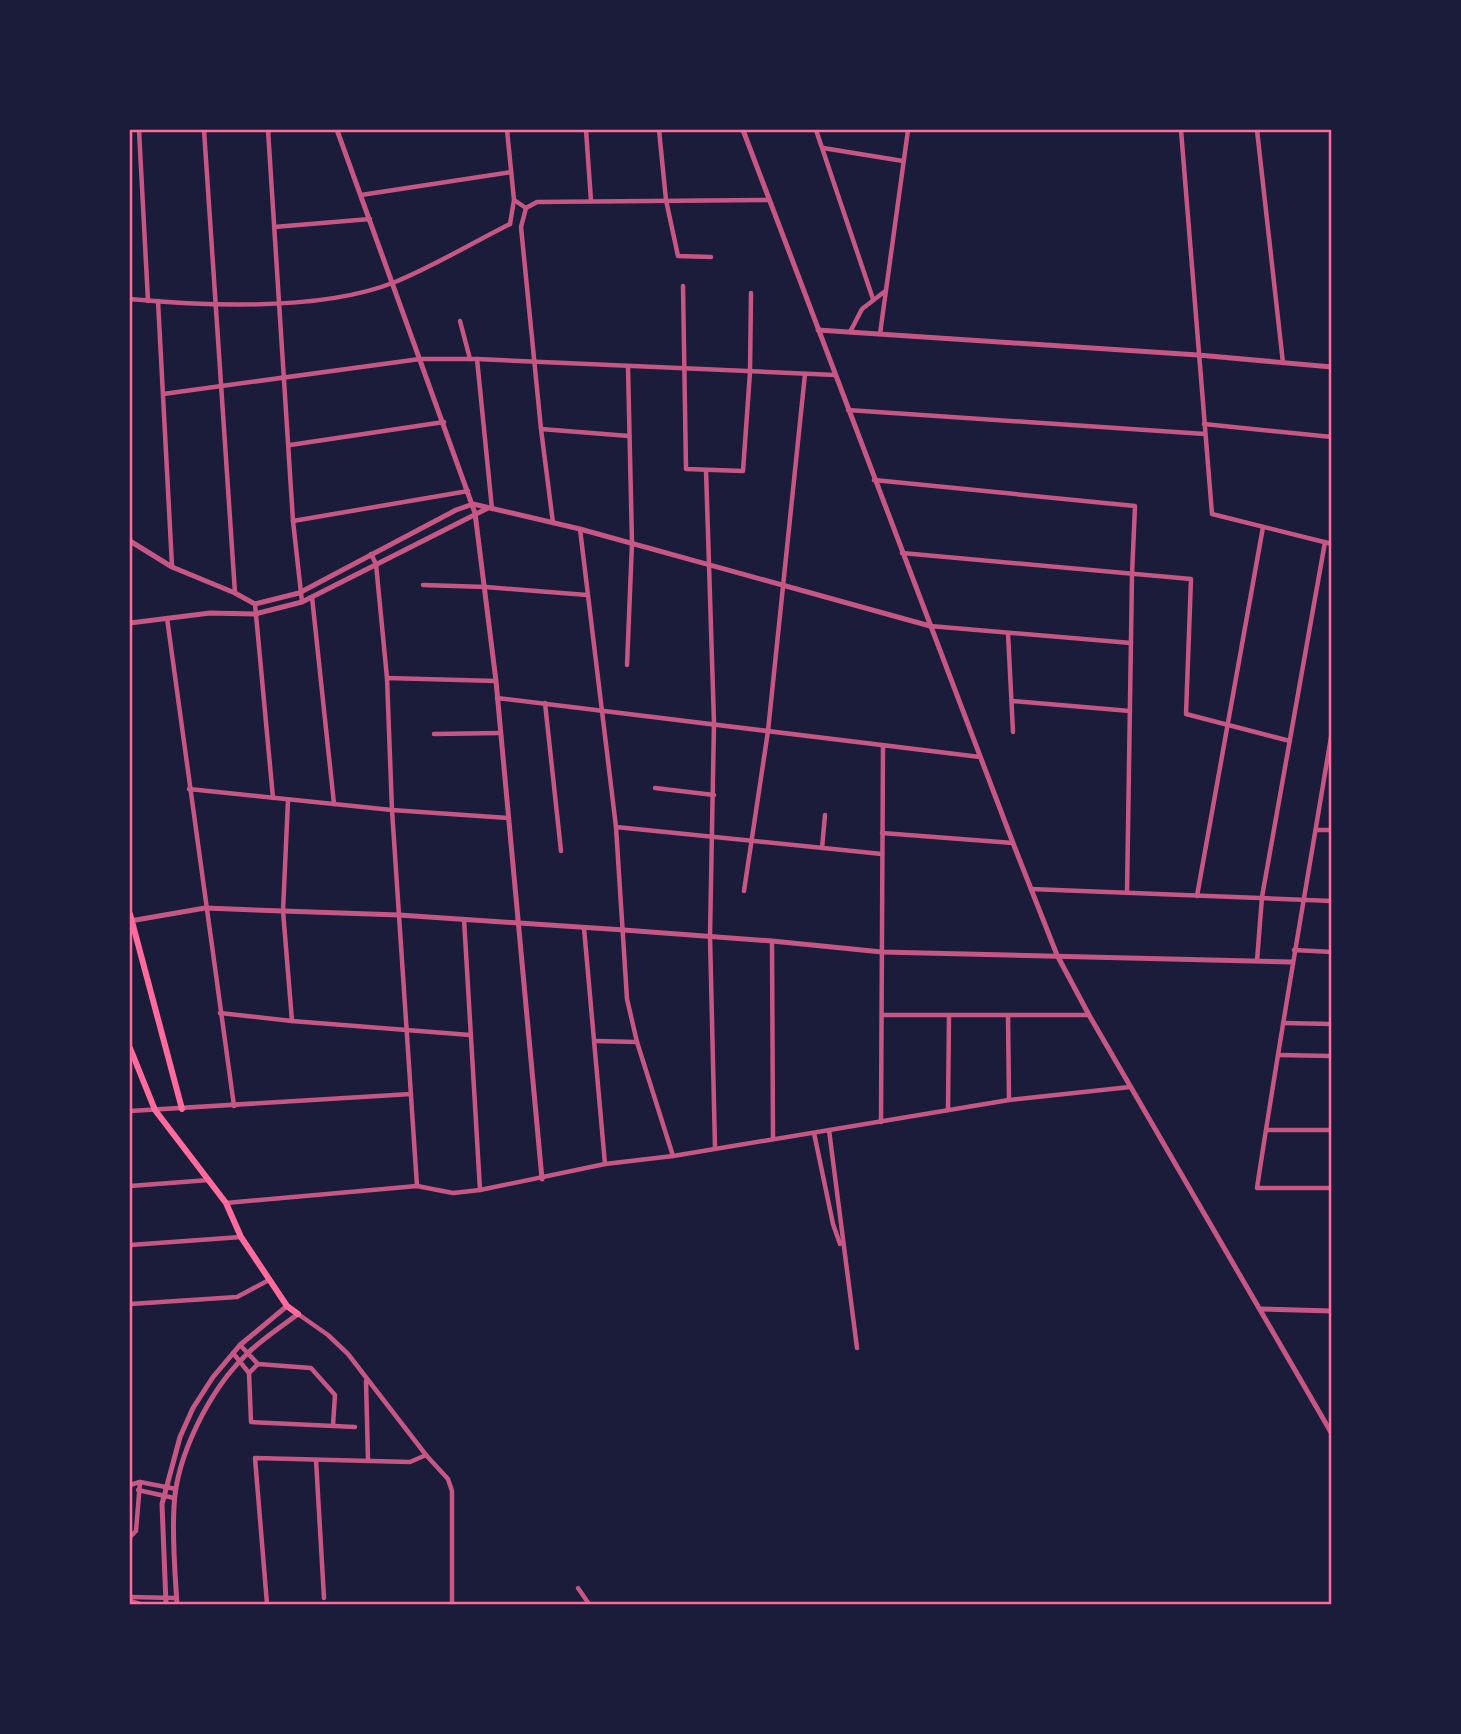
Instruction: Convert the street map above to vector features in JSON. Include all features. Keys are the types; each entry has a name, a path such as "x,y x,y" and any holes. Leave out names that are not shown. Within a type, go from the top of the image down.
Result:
{"main road":[{"path":"130,919 182,1109"},
{"path":"130,1048 155,1110 211,1180 226,1203 241,1237 286,1307 298,1314"}],"street":[{"path":"139,130 148,301"},
{"path":"204,130 236,593"},
{"path":"268,130 293,522 302,601"},
{"path":"337,130 475,513 496,681 542,1179"},
{"path":"507,130 514,200 510,224"},
{"path":"586,130 591,201"},
{"path":"659,130 666,200 678,256 711,257"},
{"path":"743,130 1057,955 1088,1015 1332,1434"},
{"path":"816,130 873,299"},
{"path":"880,334 908,130"},
{"path":"1181,130 1212,514 1332,544"},
{"path":"1257,130 1283,363"},
{"path":"1331,130 1332,136"},
{"path":"823,148 903,161"},
{"path":"361,195 511,172"},
{"path":"514,200 526,208"},
{"path":"553,523 521,227 526,208 537,202 769,200"},
{"path":"274,228 370,219"},
{"path":"130,299 216,304 279,303 341,296 393,282 510,224 521,227"},
{"path":"683,286 686,469 743,471 750,372 751,293"},
{"path":"849,333 862,309 885,292"},
{"path":"158,301 172,567"},
{"path":"460,321 470,359"},
{"path":"818,330 1198,355 1332,367"},
{"path":"163,394 420,359 477,359 835,375"},
{"path":"477,359 490,508"},
{"path":"627,665 632,543 628,367"},
{"path":"744,891 768,730 805,374"},
{"path":"848,410 1205,434"},
{"path":"290,445 444,422"},
{"path":"1204,424 1332,437"},
{"path":"541,429 629,436"},
{"path":"706,470 714,723 710,936 715,1147"},
{"path":"874,480 1135,506 1127,893"},
{"path":"293,522 468,491"},
{"path":"130,541 172,567 236,593 255,604 299,593 473,504 580,529 930,626 1131,643"},
{"path":"130,623 210,613 255,614 302,601 475,513 490,508"},
{"path":"1197,896 1263,527"},
{"path":"580,529 616,827 627,999 637,1042 673,1156"},
{"path":"1257,961 1262,897 1325,542"},
{"path":"902,553 1191,579 1186,714 1290,741"},
{"path":"371,554 376,564 387,678 392,810 417,1186"},
{"path":"423,585 587,595"},
{"path":"312,597 334,804"},
{"path":"255,604 273,798"},
{"path":"167,617 219,1013 234,1106"},
{"path":"1008,633 1013,732"},
{"path":"387,678 496,681"},
{"path":"497,698 980,757"},
{"path":"1012,701 1129,711"},
{"path":"545,703 561,850"},
{"path":"1332,731 1257,1188 1332,1188"},
{"path":"434,734 500,733"},
{"path":"881,1122 883,746"},
{"path":"655,788 714,796"},
{"path":"189,789 392,810 508,818"},
{"path":"288,800 283,911 292,1021"},
{"path":"822,848 825,815"},
{"path":"616,827 881,854"},
{"path":"1316,830 1332,830"},
{"path":"882,833 1013,843"},
{"path":"1031,889 1332,901"},
{"path":"130,919 205,908 399,915 710,936 882,952 1292,962"},
{"path":"464,919 480,1191"},
{"path":"584,928 605,1164"},
{"path":"772,941 773,1139"},
{"path":"1294,950 1332,952"},
{"path":"219,1013 470,1035"},
{"path":"882,1014 1088,1015"},
{"path":"948,1110 949,1015"},
{"path":"1008,1015 1009,1100"},
{"path":"1283,1023 1332,1024"},
{"path":"595,1041 637,1042"},
{"path":"1278,1055 1332,1056"},
{"path":"226,1203 417,1186 453,1193 480,1191 605,1164 673,1156 1009,1100 1130,1087"},
{"path":"130,1111 411,1094"},
{"path":"828,1130 857,1348"},
{"path":"1266,1130 1332,1130"},
{"path":"814,1132 833,1224 844,1256"},
{"path":"130,1186 211,1180"},
{"path":"130,1245 241,1237"},
{"path":"130,1304 236,1297 269,1280"},
{"path":"166,1601 163,1495 180,1437 193,1408 213,1377 240,1345 286,1307"},
{"path":"1260,1309 1332,1311"},
{"path":"131,1598 176,1601 174,1497 189,1441 220,1385 240,1361 298,1314 348,1354 447,1479 452,1491 452,1605"},
{"path":"240,1345 258,1364 311,1368 335,1395 333,1425"},
{"path":"233,1353 249,1373 251,1422 355,1427"},
{"path":"249,1373 258,1364"},
{"path":"366,1380 368,1460"},
{"path":"267,1605 255,1458 410,1462 426,1455"},
{"path":"316,1460 324,1598"},
{"path":"131,1485 140,1482 176,1489"},
{"path":"130,1537 136,1531 140,1482"},
{"path":"131,1485 139,1490 174,1497"},
{"path":"578,1588 589,1605"},
{"path":"131,1598 134,1604 140,1605"}]}
